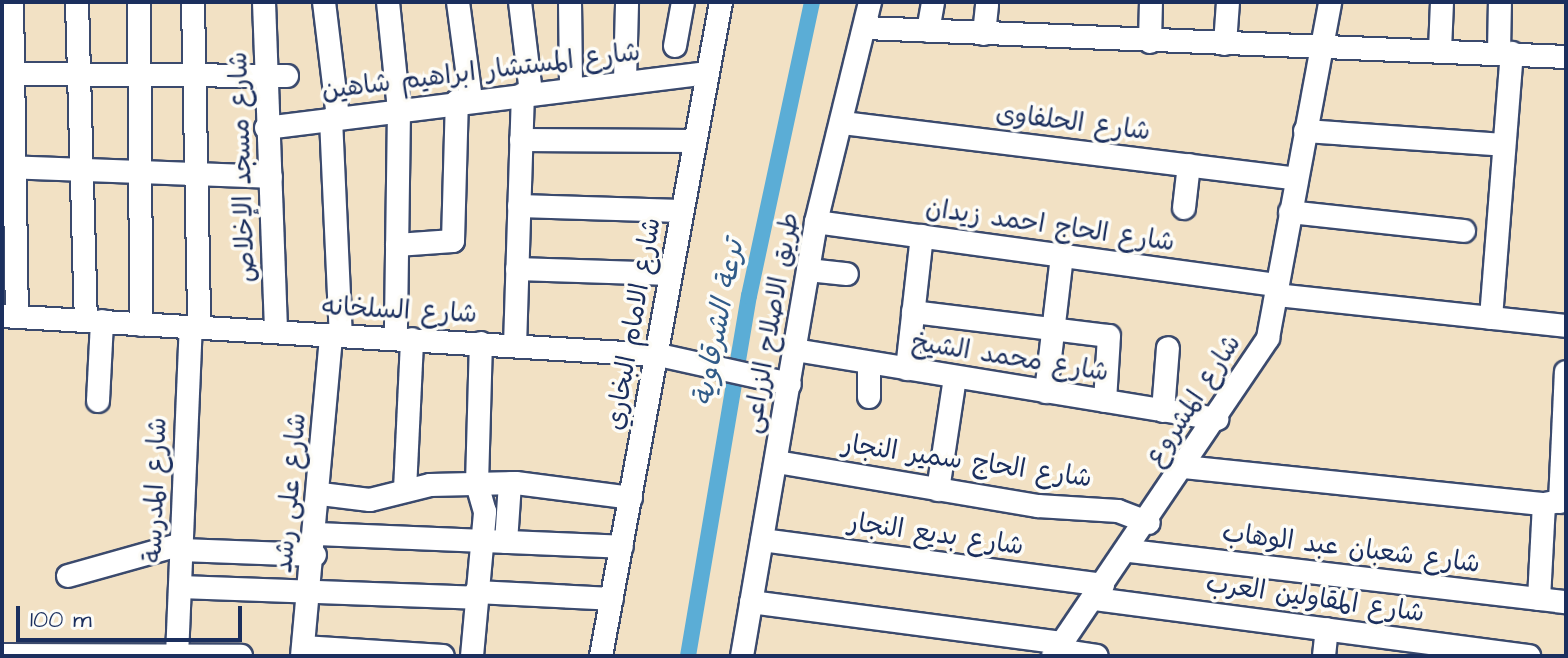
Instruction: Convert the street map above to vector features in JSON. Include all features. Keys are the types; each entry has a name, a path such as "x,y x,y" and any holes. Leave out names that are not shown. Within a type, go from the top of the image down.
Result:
{"street":[{"path":"9,316 7,74 12,2"},
{"path":"77,2 81,170 98,401"},
{"path":"139,2 141,325"},
{"name":"شارع المدرسة","path":"177,656 195,328 197,174 193,2"},
{"name":"شارع مسجد الإخلاص","path":"264,2 279,76 266,128 271,177 276,332"},
{"name":"شارع على رشد","path":"302,651 316,544 336,336 335,119 324,2"},
{"path":"388,2 399,110 397,245 404,339 405,490"},
{"path":"397,245 447,245 455,235 464,100 458,2"},
{"path":"515,346 521,140 527,93 520,2"},
{"path":"570,2 571,89"},
{"path":"625,81 627,2"},
{"path":"675,46 683,2"},
{"name":"شارع الامام البخاري","path":"601,656 659,355 702,74 721,2"},
{"name":"طريق الاصلاح الزراعى","path":"742,656 816,222 843,123 870,2"},
{"path":"928,31 933,2"},
{"path":"1150,42 1151,2"},
{"path":"1225,44 1228,2"},
{"name":"شارع المشروع","path":"1057,650 1130,551 1259,360 1277,290 1319,46 1330,2"},
{"path":"1440,50 1442,2"},
{"path":"1491,318 1504,145 1505,53 1500,2"},
{"path":"984,34 987,5"},
{"path":"866,28 1566,57"},
{"path":"7,74 279,76"},
{"name":"شارع المستشار ابراهيم شاهين","path":"266,128 464,100 702,74"},
{"name":"شارع الحلفاوى","path":"843,123 1296,179"},
{"path":"1305,131 1504,145"},
{"path":"521,140 692,141"},
{"path":"1184,208 1189,165"},
{"path":"8,167 271,177"},
{"path":"519,206 681,211"},
{"path":"1290,212 1464,231"},
{"name":"شارع الحاج احمد زيدان","path":"816,222 1062,255 1277,290 1566,326"},
{"path":"907,369 922,236"},
{"path":"1046,392 1062,255"},
{"path":"517,269 671,274"},
{"path":"808,270 847,274"},
{"path":"913,312 1104,334 1111,339 1105,401"},
{"name":"شارع السلخانه","path":"9,316 659,355 790,384"},
{"path":"472,656 483,541 477,484 481,343"},
{"path":"1163,411 1168,348"},
{"name":"شارع محمد الشيخ","path":"795,350 1217,419"},
{"path":"869,363 869,397"},
{"path":"1539,599 1557,502 1566,372"},
{"path":"938,490 955,378"},
{"name":"شارع الحاج سمير النجار","path":"777,462 938,490 1118,511 1149,523"},
{"path":"1184,467 1557,502"},
{"path":"321,494 370,500 405,490 510,483 631,498"},
{"path":"506,542 510,483"},
{"name":"شارع بديع النجار","path":"762,540 1099,592"},
{"path":"103,551 143,541 149,553"},
{"path":"68,576 182,547 483,541 622,547"},
{"name":"شارع شعبان عبد الوهاب","path":"1130,551 1566,602"},
{"path":"180,587 612,599"},
{"name":"شارع المقاولين العرب","path":"1099,592 1327,629 1529,656"},
{"path":"751,602 1097,656"},
{"path":"1324,656 1327,629"},
{"path":"302,651 443,656"},
{"path":"2,655 241,656"}],"waterway":[{"name":"ترعة الشرقاوية","path":"688,656 749,296 812,2"}]}
